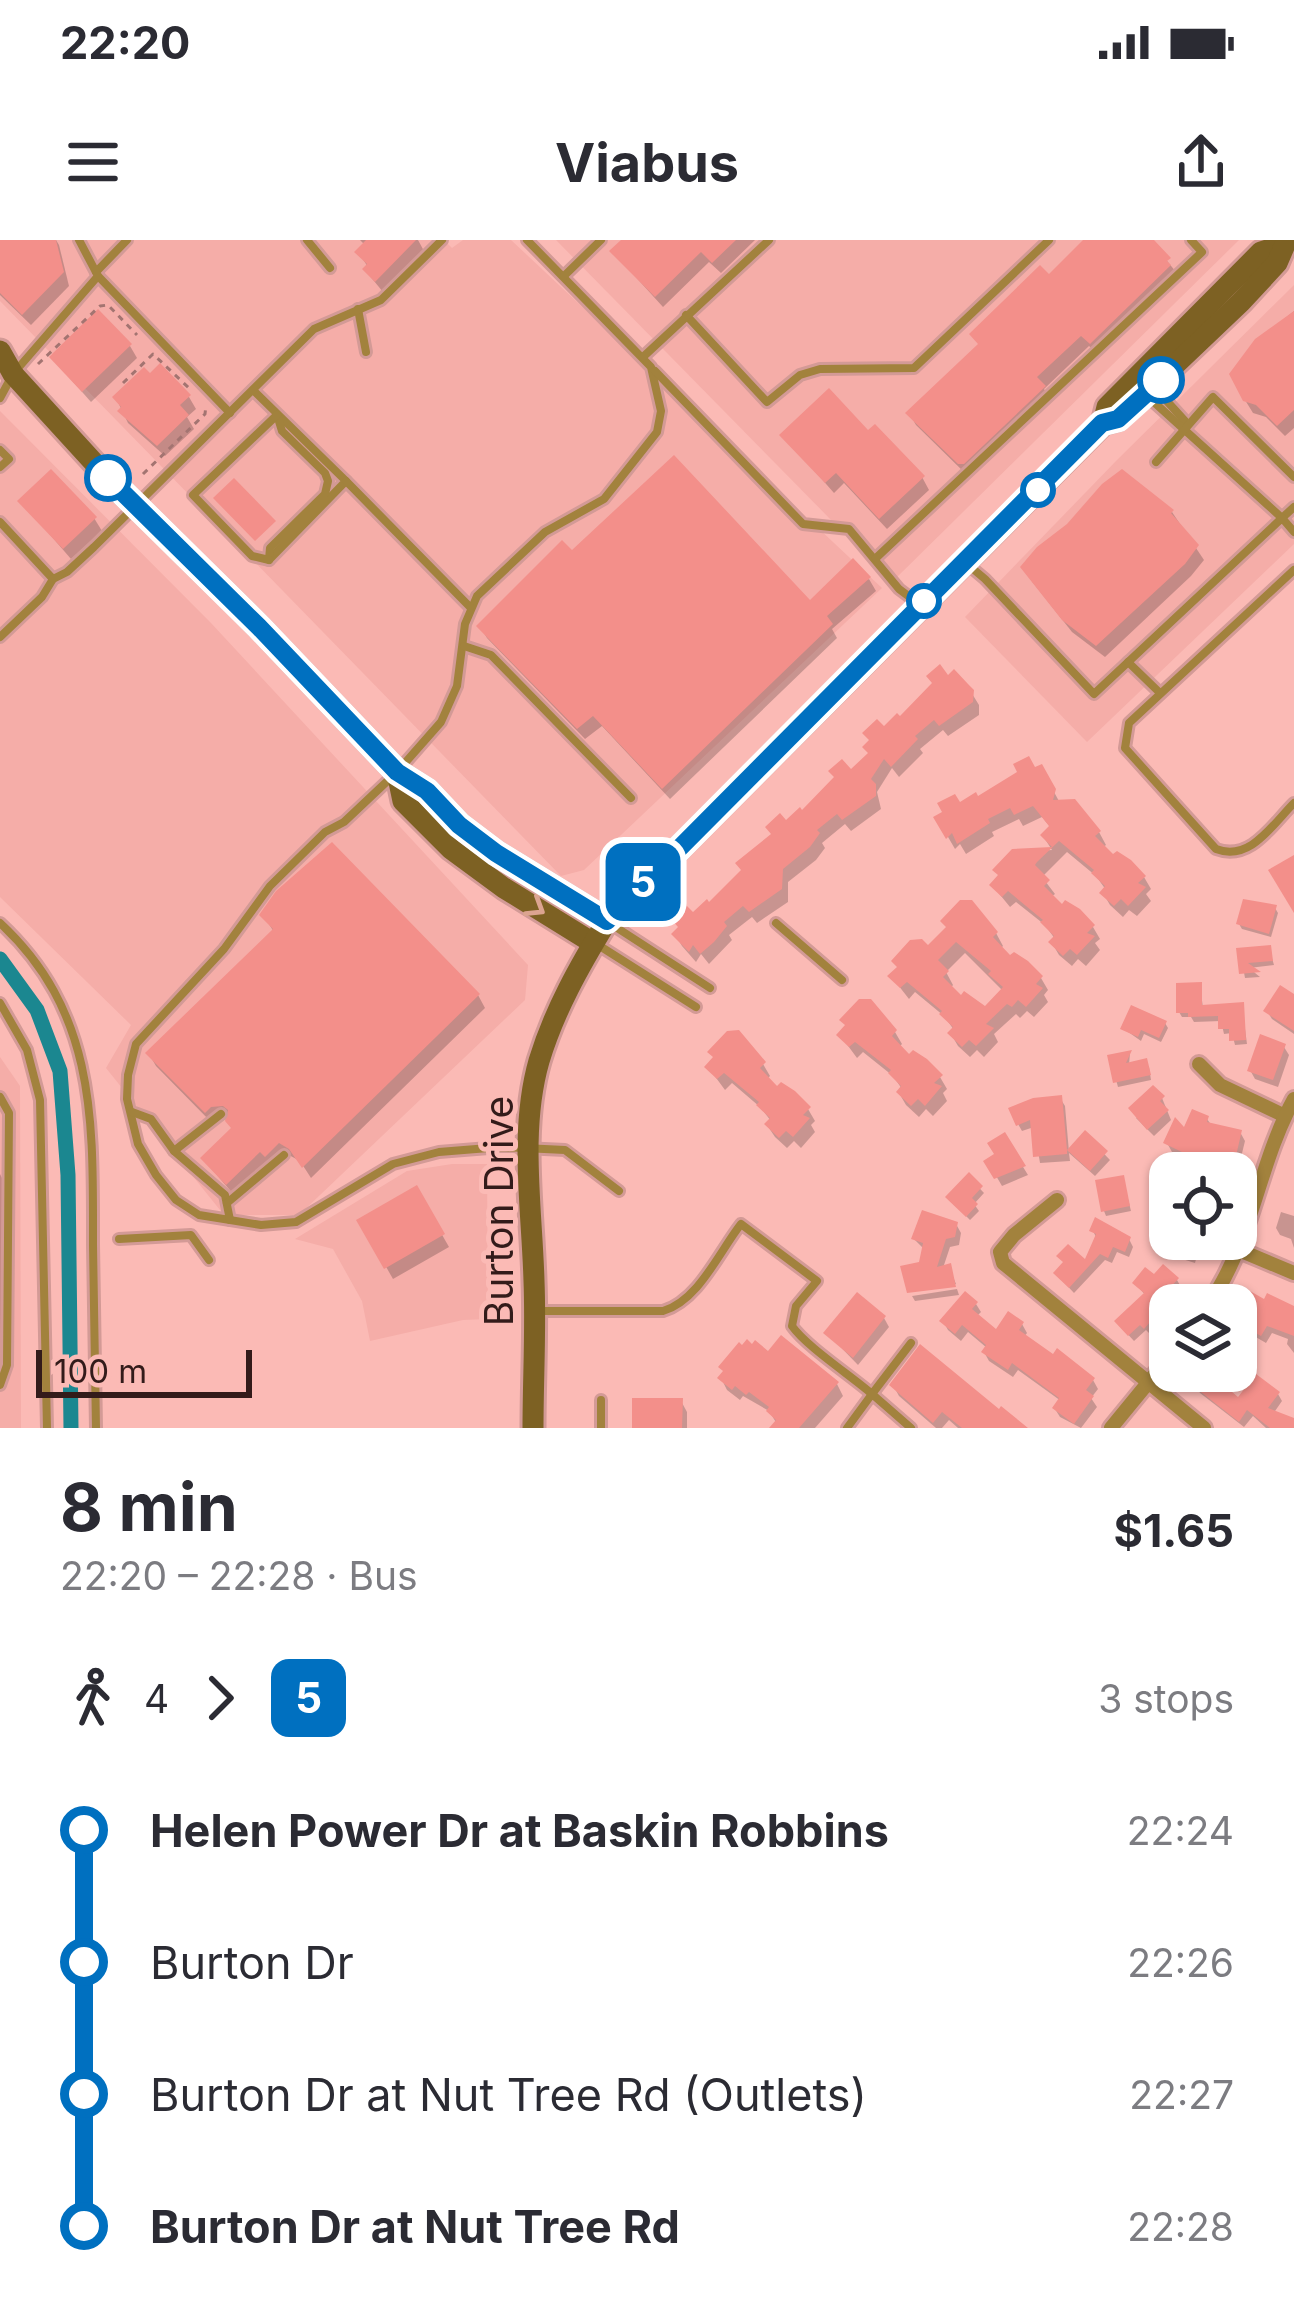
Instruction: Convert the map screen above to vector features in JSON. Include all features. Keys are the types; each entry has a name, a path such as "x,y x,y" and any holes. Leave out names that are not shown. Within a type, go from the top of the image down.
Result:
{"street":[{"name":"Burton Drive","path":"1102,423 1118,419 1149,391 1277,263 1285,245"},
{"name":"Burton Drive","path":"533,1428 528,1148 538,1064 593,943 607,921 1102,423 1107,406 1261,252 1285,245"},
{"path":"0,351 6,371 397,772 427,791 459,825 496,853 607,921"},
{"path":"397,772 403,801 451,849 593,943"},
{"path":"1198,1064 1220,1085 1285,1116"},
{"path":"1257,1198 1294,1099"},
{"path":"1057,1200 1014,1235 1000,1252 1003,1263 1204,1428"},
{"path":"1257,1258 1294,1273"},
{"path":"1111,1428 1148,1383"}],"lane":[{"path":"80,240 97,274 230,413"},
{"path":"0,398 6,371 128,240"},
{"path":"307,240 330,268"},
{"path":"0,637 53,579 67,572 136,506 314,329 380,299 442,240"},
{"path":"527,240 803,524 849,529 899,589 921,605"},
{"path":"564,276 602,240"},
{"path":"643,357 769,240"},
{"path":"686,315 767,402 800,375 820,369 914,368 1049,240"},
{"path":"876,558 1202,252 1191,240"},
{"path":"358,309 366,352"},
{"path":"620,1191 572,1153 528,1148 417,1156 296,1222 261,1225 199,1215 176,1200 138,1144 128,1075 136,1044 224,949 270,886 397,772 441,722 457,686 470,607 545,532 604,499 657,432 662,411 651,367"},
{"path":"253,390 470,607"},
{"path":"1149,391 1178,427 1185,427 1294,532"},
{"path":"1156,462 1213,397 1294,477"},
{"path":"269,560 252,556 193,495 277,415"},
{"path":"269,560 270,548 325,494 328,482 325,473 282,431 277,415"},
{"path":"0,450 9,459 0,467"},
{"path":"269,560 346,481"},
{"path":"965,562 1094,694 1294,507"},
{"path":"0,522 53,579"},
{"path":"1294,569 1129,723 1125,748 1216,848 1233,854 1248,849 1294,803"},
{"path":"464,646 491,656 631,798"},
{"path":"1128,662 1160,694"},
{"path":"607,921 710,988"},
{"path":"0,922 54,986 86,1077 93,1144 96,1428"},
{"path":"776,923 842,980"},
{"path":"593,943 696,1007"},
{"path":"0,1004 27,1050 40,1100 47,1428"},
{"path":"0,1099 9,1114 7,1365 0,1385"},
{"path":"130,1111 152,1119 174,1151 225,1195 230,1220"},
{"path":"174,1151 221,1114"},
{"path":"226,1203 284,1155"},
{"path":"534,1311 663,1311 677,1306 694,1291 741,1224 817,1281 796,1306 792,1326 802,1339 911,1428"},
{"path":"119,1239 191,1235 209,1260"},
{"path":"847,1428 911,1342"},
{"path":"602,1400 602,1428"}],"path":[{"path":"38,364 100,305 108,305 137,335"},
{"path":"123,382 153,354 193,392"},
{"path":"143,475 205,414 206,405"}],"shaded area":[{"path":"0,240 444,240 452,248 463,240 511,240 882,588 584,870 561,876 0,301"},
{"path":"556,240 1239,240 892,582"},
{"path":"1294,285 1294,544 1087,742 965,617"},
{"path":"0,411 211,623 528,965 525,1000 299,1215 224,1215 106,1068 131,1025 0,897"},
{"path":"0,1057 20,1086 21,1428 0,1428"},
{"path":"487,1164 488,1319 370,1341 362,1301 333,1249 295,1239 407,1171"}],"building":[{"path":"0,240 56,240 64,272 22,315 0,293"},
{"path":"366,240 416,240 375,282 362,269 367,264 354,252"},
{"path":"621,240 736,240 712,263 701,252 655,297 609,251"},
{"path":"1083,240 1154,240 1171,258 1167,261 1171,265 1090,344 1081,336 1037,377 1046,386 964,464 958,464 905,413 978,344 969,334 1040,265 1049,274"},
{"path":"98,309 132,344 82,392 49,357"},
{"path":"1294,311 1294,410 1277,426 1256,405 1243,401 1229,374 1255,339"},
{"path":"160,363 191,395 180,405 189,415 157,446 117,411 121,407 112,397 144,367 150,373"},
{"path":"829,388 868,430 875,424 925,476 879,519 836,473 825,483 779,435"},
{"path":"674,455 810,600 853,558 871,577 827,616 833,624 662,789 593,716 577,729 476,626 562,540 572,550"},
{"path":"51,469 97,517 63,549 17,501"},
{"path":"1122,469 1174,510 1171,513 1199,545 1185,564 1096,646 1062,620 1020,567"},
{"path":"234,478 276,521 255,541 213,498"},
{"path":"940,664 948,675 954,669 974,690 973,702 939,726 934,720 891,767 884,759 871,779 876,796 842,820 837,814 817,830 820,833 810,847 783,869 782,889 749,912 743,906 700,954 693,945 689,952 671,934 678,927 671,919 687,906 693,912 707,899 709,902 741,870 735,863 771,834 765,827 780,813 786,820 800,807 802,810 834,777 828,771 842,759 851,769 868,753 862,747 869,740 862,733 877,719 884,726 897,713 900,716 932,683 926,676"},
{"path":"1029,756 1035,767 1042,764 1056,789 1053,800 1075,799 1101,831 1095,836 1146,876 1138,883 1146,887 1128,906 1121,899 1114,906 1099,893 1105,886 1091,873 1094,870 1059,841 1037,862 1050,880 1044,886 1095,925 1087,933 1095,936 1077,955 1070,949 1063,956 1048,942 1054,936 1040,922 1043,920 1008,891 1002,897 989,885 998,875 992,870 1012,849 1052,847 1040,835 1049,826 1033,806 1014,815 1010,808 988,819 990,823 957,844 952,833 946,839 933,817 942,812 937,803 955,794 960,802 976,792 978,796 1017,772 1013,764"},
{"path":"332,842 480,994 302,1168 279,1143 265,1157 260,1152 226,1185 200,1158 231,1128 225,1121 228,1110 211,1107 205,1113 145,1053 273,929 259,915 276,891"},
{"path":"1294,855 1294,913 1268,870"},
{"path":"1243,899 1277,905 1269,934 1236,924"},
{"path":"960,900 972,900 998,932 993,937 1010,955 1014,952 1043,976 1036,984 1043,988 1026,1007 1018,1000 1012,1007 1007,1004 986,1024 994,1028 976,1046 969,1040 962,1047 947,1033 953,1027 939,1014 942,1011 907,982 900,988 887,976 897,967 891,961 910,940 922,939 928,945 946,927 940,921","holes":["956,942 991,971 988,974 1003,987 985,1006 964,991 961,995 943,977 949,971 938,960"]},
{"path":"1271,945 1273,961 1248,963 1261,972 1239,974 1236,948"},
{"path":"1202,982 1202,1005 1244,1002 1246,1040 1229,1041 1229,1029 1218,1029 1218,1016 1176,1013 1176,983"},
{"path":"1280,985 1294,994 1294,1031 1263,1011"},
{"path":"859,999 871,999 897,1030 892,1036 909,1054 913,1050 943,1075 934,1083 942,1086 925,1106 918,1099 911,1106 896,1092 901,1086 888,1073 891,1070 855,1042 849,1047 836,1035 845,1025 839,1020"},
{"path":"1131,1005 1167,1021 1159,1038 1141,1030 1138,1037 1120,1029"},
{"path":"739,1030 766,1062 760,1068 777,1086 781,1082 811,1107 803,1115 810,1118 793,1137 786,1131 779,1138 764,1124 770,1118 756,1105 759,1102 724,1073 717,1079 704,1067 713,1057 707,1052 727,1031"},
{"path":"1260,1034 1286,1044 1273,1080 1247,1071"},
{"path":"1132,1050 1126,1063 1147,1058 1151,1075 1113,1083 1107,1055"},
{"path":"1153,1085 1165,1096 1160,1101 1169,1110 1147,1130 1128,1108"},
{"path":"1062,1095 1067,1154 1033,1157 1030,1120 1016,1126 1008,1108 1033,1098"},
{"path":"1192,1109 1209,1116 1207,1122 1242,1130 1237,1152 1182,1152 1163,1143 1175,1117 1184,1127"},
{"path":"1085,1130 1108,1151 1090,1171 1067,1150"},
{"path":"1005,1132 1026,1166 994,1179 983,1161 994,1154 987,1143"},
{"path":"969,1172 983,1186 972,1198 978,1204 966,1217 945,1197"},
{"path":"1124,1175 1130,1206 1101,1212 1095,1180"},
{"path":"417,1185 445,1234 384,1269 356,1220"},
{"path":"922,1210 958,1222 955,1237 946,1239 937,1267 951,1263 956,1287 907,1293 900,1266 919,1262 923,1243 911,1239"},
{"path":"1095,1217 1131,1237 1125,1252 1113,1247 1108,1258 1100,1254 1069,1288 1053,1273 1063,1262 1056,1256 1068,1244 1085,1259 1096,1234 1089,1231"},
{"path":"1163,1264 1179,1278 1174,1284 1149,1284 1149,1323 1128,1336 1114,1321 1144,1293 1132,1283 1145,1267 1154,1274"},
{"path":"965,1291 978,1302 972,1309 996,1329 1008,1311 1024,1322 1019,1330 1053,1354 1057,1348 1095,1378 1086,1390 1094,1396 1074,1424 1052,1408 1059,1398 1012,1363 1008,1370 981,1352 986,1345 962,1325 955,1334 939,1321"},
{"path":"857,1292 886,1316 853,1358 823,1333"},
{"path":"1267,1293 1294,1306 1294,1336 1267,1326 1261,1336 1257,1334 1257,1295 1264,1299"},
{"path":"781,1335 839,1382 799,1428 769,1428 776,1420 766,1411 769,1407 717,1378 723,1371 718,1367 739,1342 755,1340 768,1351"},
{"path":"920,1344 1028,1428 962,1428 942,1412 933,1423 889,1385"},
{"path":"1257,1375 1280,1392 1268,1408 1294,1418 1294,1428 1270,1428 1247,1410 1239,1422 1201,1392 1232,1392 1238,1397 1242,1392 1257,1392"},
{"path":"632,1398 683,1398 682,1428 632,1428"}],"waterway":[{"path":"0,959 37,1010 60,1071 68,1175 71,1428"}],"bus line":[{"name":"5","path":"108,478 397,772 427,791 459,825 496,853 607,921 1102,423 1118,419 1161,380"}]}
